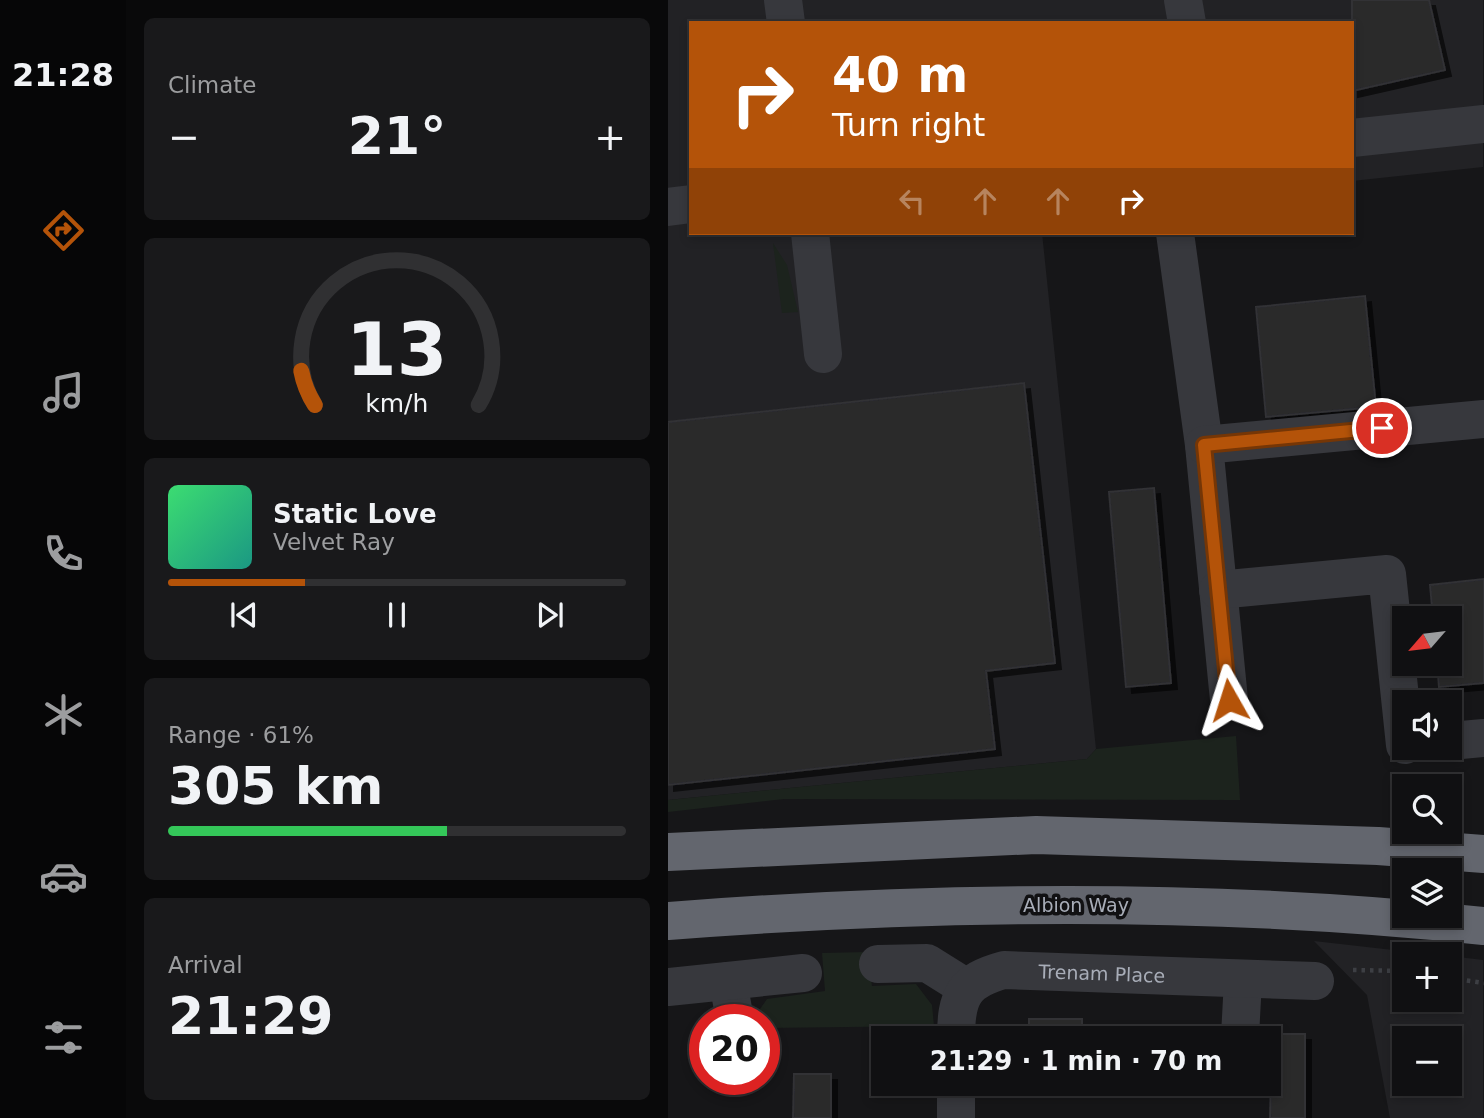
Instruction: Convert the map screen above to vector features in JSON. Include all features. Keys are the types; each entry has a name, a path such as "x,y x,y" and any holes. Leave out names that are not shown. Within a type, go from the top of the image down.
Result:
{"highway":[{"path":"668,852 1036,835 1378,846 1484,854"},
{"name":"Albion Way","path":"668,921 797,911 1090,904 1372,914 1484,926"}],"street":[{"path":"783,0 786,21"},
{"path":"1183,0 1187,21"},
{"path":"1354,138 1484,124"},
{"path":"668,207 689,204"},
{"path":"810,235 823,354"},
{"path":"1175,235 1204,445 1229,700"},
{"path":"1204,445 1484,419"},
{"path":"1218,590 1387,573 1399,690"},
{"path":"1462,740 1484,737"},
{"path":"878,964 927,963 967,988 958,1004 957,1026"},
{"name":"Trenam Place","path":"967,988 986,975 1004,970 1315,981"},
{"path":"668,987 803,973"},
{"path":"1241,1026 1243,980"},
{"path":"728,981 732,1004"},
{"path":"956,1096 956,1118"}],"path":[{"path":"1315,981 1357,970 1392,971"},
{"path":"1462,980 1484,983"}],"shaded area":[{"path":"668,0 1483,0 1483,167 1354,181 1354,21 689,21 689,235 1042,235 1096,749 1087,759 668,800"},
{"path":"773,243 787,265 798,312 782,313"},
{"path":"1236,736 1240,800 784,799 668,812 668,800 1087,759 1096,749"},
{"path":"1314,941 1392,950 1392,1012 1462,1012 1462,957 1483,960 1483,1118 1390,1118 1367,995"},
{"path":"867,952 872,986 916,984 932,1005 934,1026 780,1028 780,1004 764,1004 767,999 825,991 822,953"}],"building":[{"path":"1352,0 1429,0 1445,70 1354,91"},
{"path":"1365,296 1376,407 1266,417 1256,307"},
{"path":"1024,383 1055,663 986,671 995,749 668,785 668,422"},
{"path":"1154,488 1171,683 1126,687 1109,492"},
{"path":"1484,579 1484,683 1439,687 1438,676 1462,676 1462,606 1432,606 1430,585"},
{"path":"1029,1019 1082,1019 1082,1026 1029,1026"},
{"path":"1281,1034 1305,1034 1305,1118 1270,1118 1271,1096 1281,1096"},
{"path":"794,1074 831,1074 831,1118 793,1118"}],"route":[{"path":"1229,700 1204,445 1382,428"}]}
